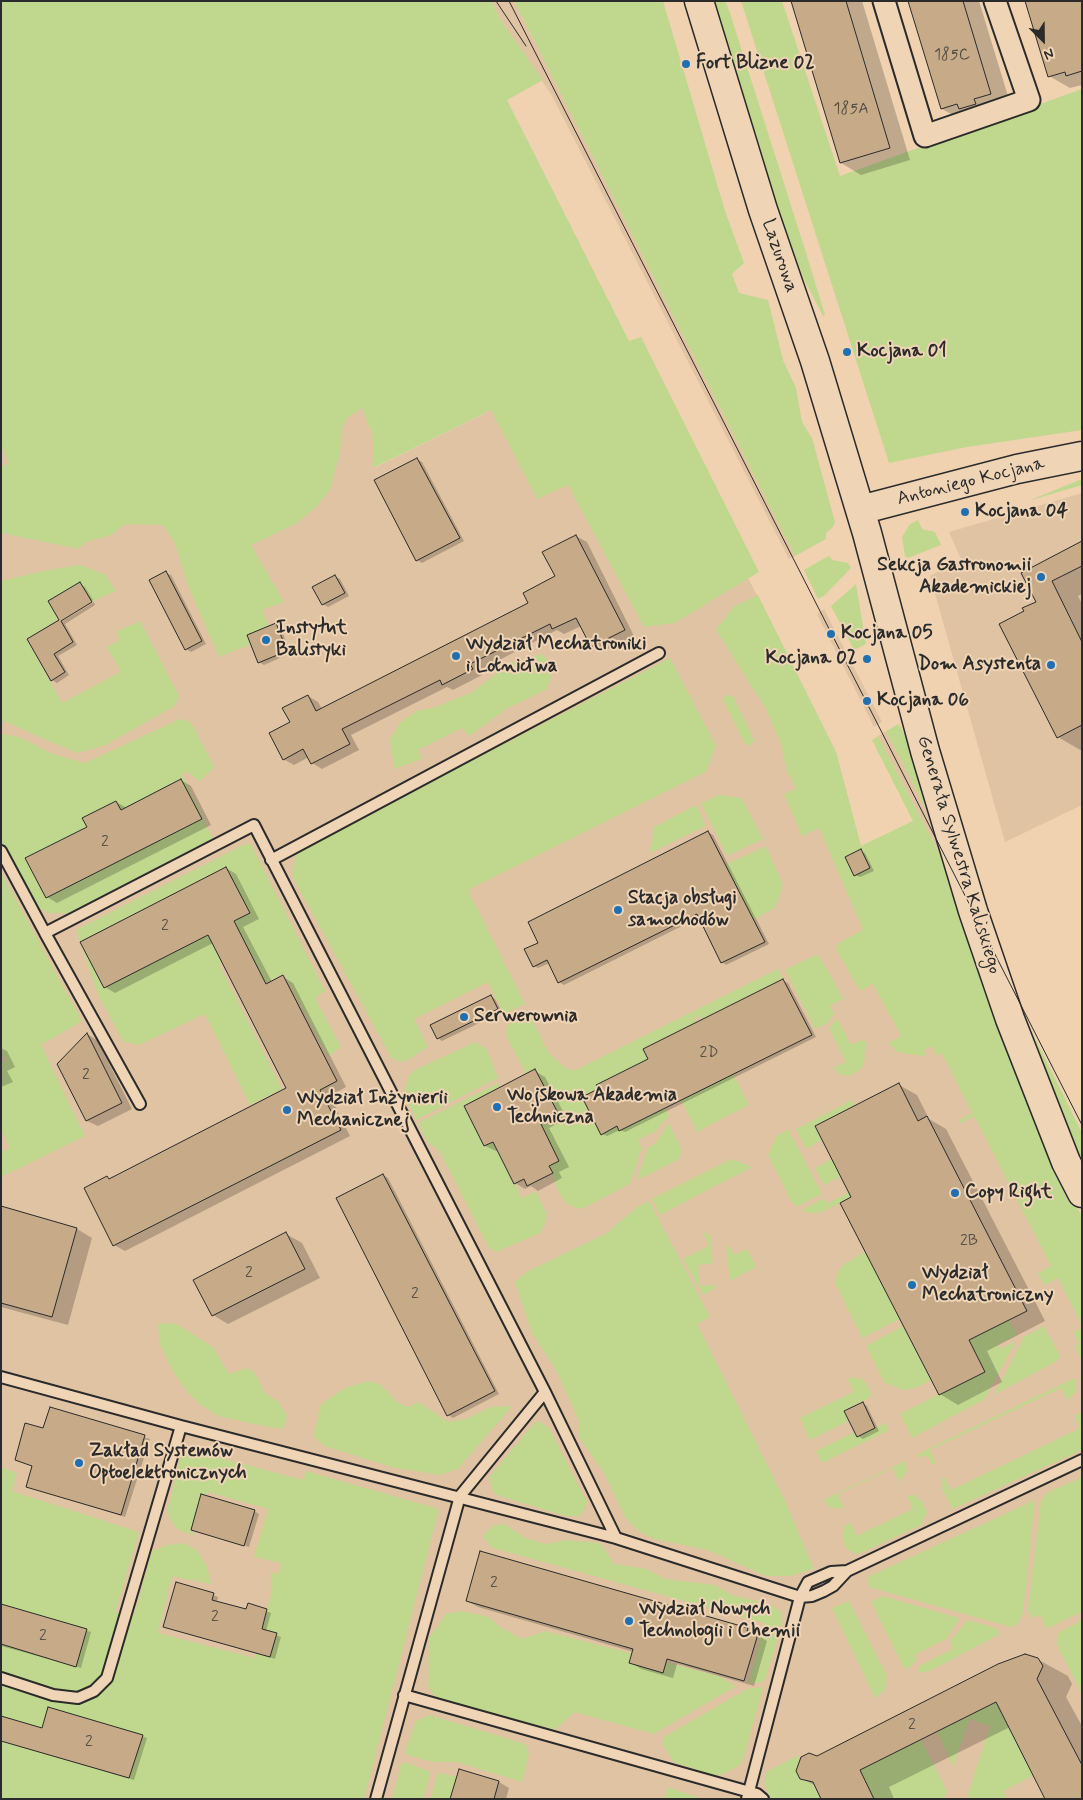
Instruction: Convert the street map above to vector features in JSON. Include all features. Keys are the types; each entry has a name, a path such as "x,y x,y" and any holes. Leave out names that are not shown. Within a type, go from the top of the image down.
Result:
{"street":[{"name":"Lazurowa","path":"699,1 763,210 815,361 860,510"},
{"path":"884,1 926,136 1029,100 995,1"},
{"name":"Antoniego Kocjana","path":"860,510 1017,469 1082,456"},
{"name":"Generała Sylwestra Kaliskiego","path":"860,510 925,751 973,911 1010,1019 1066,1162 1082,1193"}],"lane":[{"path":"271,860 659,653"},
{"path":"45,933 254,826 545,1392 616,1538"},
{"path":"1,851 140,1104"},
{"path":"1,1377 181,1426 460,1496 616,1538 800,1597 812,1596 833,1586 847,1571 1082,1460"},
{"path":"376,1799 460,1496 545,1392"},
{"path":"1,1678 53,1694 78,1698 94,1691 107,1678 181,1426"},
{"path":"748,1795 800,1597 808,1582 831,1572 847,1571"},
{"path":"404,1695 748,1795 757,1794 763,1799"}],"shaded area":[{"path":"491,1 514,1 795,556 789,559 551,94 502,22"},
{"name":"Wojskowa Akademia Techniczna","path":"629,342 836,752 861,847 1082,1282 1082,1799 1,1799 1,364 354,386 373,436 374,468"},
{"path":"1082,493 1082,805 1005,842 930,576 961,559 949,532"},
{"path":"824,609 882,722 874,727 817,614"},
{"path":"886,731 939,834 953,879 878,736"}],"green space":[{"path":"1,1 491,1 502,22 543,80 507,100 629,341 641,337 759,572 675,623 644,627 568,485 537,499 491,410 373,468 373,436 362,408 347,418 342,429 340,452 330,490 314,509 297,523 251,545 284,602 262,610 269,626 251,644 219,657 188,586 175,544 163,525 126,524 109,536 86,542 79,549 1,533 1,467 9,463 1,445"},
{"path":"514,1 663,1 725,211 744,263 732,274 739,293 768,300 783,360 796,388 802,422 812,438 835,522 833,527 826,533 826,539 795,556"},
{"path":"710,1 725,1 729,10 807,256 825,315 823,316 804,279 775,208"},
{"path":"741,1 782,1 840,176 1082,89 1082,430 967,447 889,463"},
{"path":"1082,479 1082,485 1028,501"},
{"path":"918,520 922,529 935,532 941,545 908,558 905,556 902,537 910,524"},
{"path":"829,556 832,560 848,563 851,568 824,596 818,599 804,570"},
{"path":"80,565 105,574 116,591 92,602 27,639 62,703 121,672 107,647 120,640 116,632 140,621 178,694 178,699 175,706 104,746 77,753 1,720 1,581"},
{"path":"856,584 866,644 854,650 831,606"},
{"path":"758,595 836,752 861,846 913,821 872,740 878,736 953,879 1050,1153 1082,1217 1082,1326 1058,1278 1044,1285 1038,1273 1051,1266 974,1116 961,1123 959,1120 972,1113 942,1053 937,1056 932,1046 924,1050 926,1056 906,1054 898,1052 888,1043 901,1036 873,984 860,991 836,949 839,943 863,930 819,828 802,836 784,794 796,789 787,771 781,744 766,709 716,630 733,607"},
{"path":"542,654 555,668 546,690 508,708 469,736 462,728 418,750 422,759 395,769 389,740 401,722 417,711 436,707 472,692 511,663"},
{"path":"670,658 716,746 706,772 468,890 525,1004 504,1014 488,982 414,1019 428,1047 408,1060 399,1062 391,1057 292,876 295,856 305,847"},
{"path":"727,695 733,696 754,740 750,746 745,744 723,700"},
{"path":"180,719 191,722 214,767 199,782 189,772 182,774 213,839 71,913 48,913 34,905 1,841 1,733 22,738 53,754 85,763"},
{"path":"899,724 912,749 939,834 886,731"},
{"path":"719,795 742,798 763,839 727,856 701,803"},
{"path":"696,805 706,826 650,853 654,827"},
{"path":"245,844 251,844 325,991 315,998 341,1047 328,1056 284,974 263,984 245,951 219,964 282,1089 250,1105 205,1014 139,1045 123,1041 99,997 76,930"},
{"path":"766,846 783,885 775,908 753,920 725,865"},
{"path":"1,872 82,1021 41,1045 85,1136 1,1177 1,1152 10,1148 1,1128 1,1063 6,1061 1,1052"},
{"path":"816,955 821,958 843,999 830,1005 834,1014 826,1024 815,1029 785,970"},
{"path":"778,969 783,979 701,1020 699,1016 694,1018 695,1023 643,1049 648,1059 596,1085 598,1089 582,1097 601,1134 617,1126 619,1130 665,1108 669,1116 656,1131 638,1140 642,1148 630,1184 582,1209 565,1202 558,1191 549,1166 559,1161 540,1122 558,1113 535,1070 526,1074 506,1036 507,1025 529,1013 548,1052 567,1069 576,1070"},
{"path":"837,1018 851,1045 864,1039 866,1043 864,1064 860,1070 849,1076 840,1074 833,1068 846,1062 829,1029"},
{"path":"1032,1032 1082,1133 1082,1161 1073,1148"},
{"path":"475,1042 486,1048 498,1078 416,1120 409,1104 405,1087 409,1075 415,1070"},
{"path":"733,1074 749,1105 697,1132 681,1100"},
{"path":"498,1083 500,1088 464,1106 484,1146 493,1142 522,1198 536,1191 546,1213 545,1225 540,1233 497,1252 489,1248 439,1150 428,1143 418,1123"},
{"path":"852,1100 855,1106 815,1126 822,1140 806,1149 796,1129"},
{"path":"669,1123 681,1148 681,1155 678,1160 637,1180 648,1147 655,1144"},
{"path":"788,1129 822,1194 797,1207 791,1201 769,1157 769,1152 777,1136"},
{"path":"896,1145 991,1329 1009,1320 1017,1335 998,1344 1001,1349 1016,1341 984,1400 912,1438 900,1414 985,1371 899,1205 912,1198 889,1153 824,1185 815,1168 832,1159 840,1174"},
{"path":"732,1159 752,1167 660,1215 652,1199"},
{"path":"887,1172 886,1179 822,1212 812,1213 802,1210 824,1198 827,1204"},
{"path":"649,1201 710,1317 697,1324 785,1501 814,1569 790,1576 766,1576 708,1550 655,1539 640,1532 626,1519 604,1473 579,1437 579,1422 572,1405 555,1368 532,1333 515,1282 526,1272 607,1233 638,1206"},
{"path":"703,1232 710,1236 713,1263 698,1265 700,1286 715,1285 716,1288 703,1295 683,1259 709,1246"},
{"path":"726,1242 734,1255 747,1249 756,1267 730,1281"},
{"path":"865,1252 900,1319 862,1338 835,1283 838,1272 843,1265"},
{"path":"175,1323 213,1347 229,1374 246,1368 255,1373 264,1392 278,1402 287,1415 284,1428 273,1428 218,1416 198,1403 173,1372 160,1344 158,1324"},
{"path":"903,1326 931,1380 916,1388 903,1390 884,1382 866,1346"},
{"path":"1044,1326 1060,1356 1057,1361 994,1395 1024,1337"},
{"path":"1082,1328 1081,1358 1075,1346 1079,1344 1073,1332"},
{"path":"852,1377 864,1380 872,1396 844,1411 849,1421 810,1440 800,1418 854,1392 848,1379"},
{"path":"1075,1378 1076,1390 1068,1401 1061,1388 930,1450 936,1464 932,1464 927,1455 920,1458 918,1454"},
{"path":"368,1381 380,1384 396,1401 408,1407 419,1402 448,1422 466,1419 492,1407 512,1406 458,1469 440,1475 396,1468 324,1446 313,1436 321,1404 345,1388"},
{"path":"1074,1414 1082,1414 1082,1450 953,1509 942,1489 942,1478 944,1477 951,1490 1080,1428"},
{"path":"535,1422 540,1422 549,1428 587,1502 583,1513 579,1516 566,1516 497,1495 492,1490 489,1477"},
{"path":"885,1423 889,1430 822,1463 816,1451 855,1432 857,1437"},
{"path":"187,1449 303,1480 306,1471 439,1509 364,1799 1,1799 1,1467 17,1473 12,1491 139,1532 115,1612 134,1616 152,1551 167,1545 183,1543 197,1550 207,1566 211,1584 172,1576 158,1633 255,1658 271,1593 271,1573 280,1573 281,1563 254,1557 268,1509 209,1492 203,1500 192,1530 194,1536 179,1530 172,1523 167,1512 181,1455"},
{"path":"905,1461 907,1471 899,1482 893,1468 838,1494 844,1508 830,1508 823,1500"},
{"path":"1082,1477 1082,1611 1047,1629 1040,1615 1032,1618 1028,1610 1041,1501 1047,1493"},
{"path":"914,1495 922,1501 927,1513 921,1525 859,1554 851,1552 845,1547 842,1533 846,1525 850,1522 857,1536 913,1509 907,1496"},
{"path":"1035,1500 1023,1613 1018,1624 1011,1627 869,1587 868,1577"},
{"path":"504,1524 526,1538 546,1544 565,1540 600,1543 614,1564 647,1569 665,1579 715,1585 732,1595 772,1605 781,1612 782,1624 765,1680 760,1683 749,1683 764,1623 493,1548 482,1536 495,1525"},
{"path":"883,1596 959,1618 959,1620 946,1639 915,1655 917,1660 908,1669 903,1666 871,1602"},
{"path":"849,1601 887,1676 885,1690 875,1698 832,1608"},
{"path":"462,1611 489,1617 501,1628 523,1639 545,1631 719,1676 736,1686 654,1734 574,1712 555,1730 548,1727 528,1725 469,1709 435,1697 428,1686 429,1638 446,1614"},
{"path":"968,1620 996,1628 1000,1634 930,1671 916,1673 921,1665 953,1649 950,1641"},
{"path":"1082,1620 1082,1694 1057,1645 1058,1633"},
{"path":"763,1687 743,1760 738,1766 724,1774 715,1776 674,1762 662,1744 664,1737 747,1689"},
{"path":"996,1702 1034,1775 1004,1791 1007,1799 970,1799 968,1794 990,1726 970,1719 953,1766 937,1732"},
{"path":"430,1715 526,1744 529,1755 522,1782 457,1762 434,1762 407,1755 405,1751 416,1721"},
{"path":"921,1740 947,1791 944,1799 874,1799 860,1770"},
{"path":"799,1755 800,1779 813,1783 821,1799 771,1799 764,1783 766,1772"},
{"path":"405,1762 429,1771 430,1775 423,1799 392,1799 401,1765"},
{"path":"442,1773 456,1777 450,1799 431,1799 437,1775"},
{"path":"668,1787 702,1799 665,1799"}],"building":[{"path":"791,1 846,1 890,148 840,163"},
{"path":"908,1 963,1 991,94 974,99 976,104 959,109 957,104 941,109"},
{"path":"1025,1 1082,1 1082,71 1066,76 1065,72 1048,77"},
{"path":"417,458 460,538 416,561 374,480"},
{"name":"Wydział Mechatroniki i Lotnictwa","path":"576,535 625,630 591,647 576,618 552,629 550,624 470,664 473,669 442,685 440,680 342,729 350,744 311,764 303,749 283,760 269,733 290,722 282,708 308,695 316,711 528,603 523,593 555,576 542,552"},
{"name":"Dom Asystenta","path":"1082,541 1082,566 1052,581 1082,642 1082,725 1057,738 999,624 1024,611 1022,608 1036,602 1021,573"},
{"path":"166,571 202,641 185,650 149,580"},
{"path":"335,575 345,593 322,605 312,587"},
{"path":"80,582 92,602 61,621 73,642 54,654 65,672 51,681 27,639 59,620 48,601"},
{"name":"Instytut Balistyki","path":"276,623 287,651 258,663 247,635"},
{"path":"181,779 202,819 46,898 25,858 87,827 82,818 116,801 121,810"},
{"name":"Stacja obsługi samochodów","path":"708,831 765,942 721,963 697,914 558,983 547,960 533,967 524,949 538,943 528,922"},
{"path":"861,849 870,868 854,876 845,857"},
{"name":"Wydział Inżynierii Mechanicznej","path":"226,867 250,913 234,921 266,984 283,975 337,1081 320,1090 341,1130 113,1246 84,1188 107,1176 109,1179 286,1088 208,935 104,988 80,942"},
{"path":"783,979 812,1035 619,1131 617,1126 601,1135 582,1097 598,1089 596,1085 648,1059 643,1049"},
{"name":"Serwerownia","path":"491,995 498,1009 437,1039 430,1025"},
{"path":"87,1033 122,1103 86,1121 57,1064"},
{"name":"Wydział Inżynierii Mechanicznej","path":"535,1069 558,1113 540,1122 559,1161 549,1166 553,1173 527,1186 524,1179 514,1184 493,1142 484,1146 464,1106"},
{"path":"899,1083 918,1121 927,1116 1027,1311 969,1340 985,1372 939,1395 840,1203 851,1197 815,1126"},
{"name":"Wydział Inżynierii Mechanicznej","path":"383,1174 495,1391 447,1416 336,1198"},
{"path":"1,1206 77,1228 52,1317 1,1303"},
{"path":"286,1232 305,1269 212,1316 193,1280"},
{"path":"863,1402 875,1428 857,1437 844,1411"},
{"name":"Zakład Systemów Optoelektronicznych","path":"50,1407 145,1435 121,1515 26,1487 32,1466 15,1460 25,1423 43,1428"},
{"path":"201,1494 255,1510 244,1546 191,1530"},
{"name":"Wydział Nowych Technologii i Chemii","path":"480,1551 748,1628 747,1631 758,1634 744,1681 667,1659 663,1673 629,1663 633,1649 466,1601"},
{"path":"176,1582 214,1593 212,1600 246,1609 248,1603 267,1609 262,1629 277,1633 270,1657 163,1627"},
{"path":"1,1604 87,1629 76,1667 1,1644"},
{"path":"1025,1654 1038,1658 1043,1666 1037,1679 1082,1765 1082,1799 1045,1799 996,1702 860,1770 874,1799 821,1799 813,1782 800,1779 796,1771 801,1757 809,1753 817,1756 998,1664"},
{"path":"48,1707 143,1735 129,1778 1,1741 1,1716 42,1728"},
{"path":"459,1769 499,1781 494,1799 450,1799"}],"tram line":[{"path":"496,1 526,46"},
{"path":"509,1 1082,1125"}],"place":[{"name":"Fort Blizne 02","path":"686,64"},
{"name":"Kocjana 01","path":"847,352"},
{"name":"Kocjana 04","path":"965,512"},
{"name":"Sekcja Gastronomii Akademickiej","path":"1041,577"},
{"name":"Kocjana 05","path":"831,634"},
{"name":"Instytut Balistyki","path":"266,640"},
{"name":"Wydział Mechatroniki i Lotnictwa","path":"456,656"},
{"name":"Kocjana 02","path":"867,659"},
{"name":"Dom Asystenta","path":"1051,665"},
{"name":"Kocjana 06","path":"867,701"},
{"name":"Stacja obsługi samochodów","path":"618,910"},
{"name":"Serwerownia","path":"464,1017"},
{"name":"Wojskowa Akademia Techniczna","path":"497,1107"},
{"name":"Wydział Inżynierii Mechanicznej","path":"287,1110"},
{"name":"Copy Right","path":"955,1193"},
{"name":"Wydział Mechatroniczny","path":"912,1285"},
{"name":"Zakład Systemów Optoelektronicznych","path":"79,1463"},
{"name":"Wydział Nowych Technologii i Chemii","path":"629,1621"}]}
